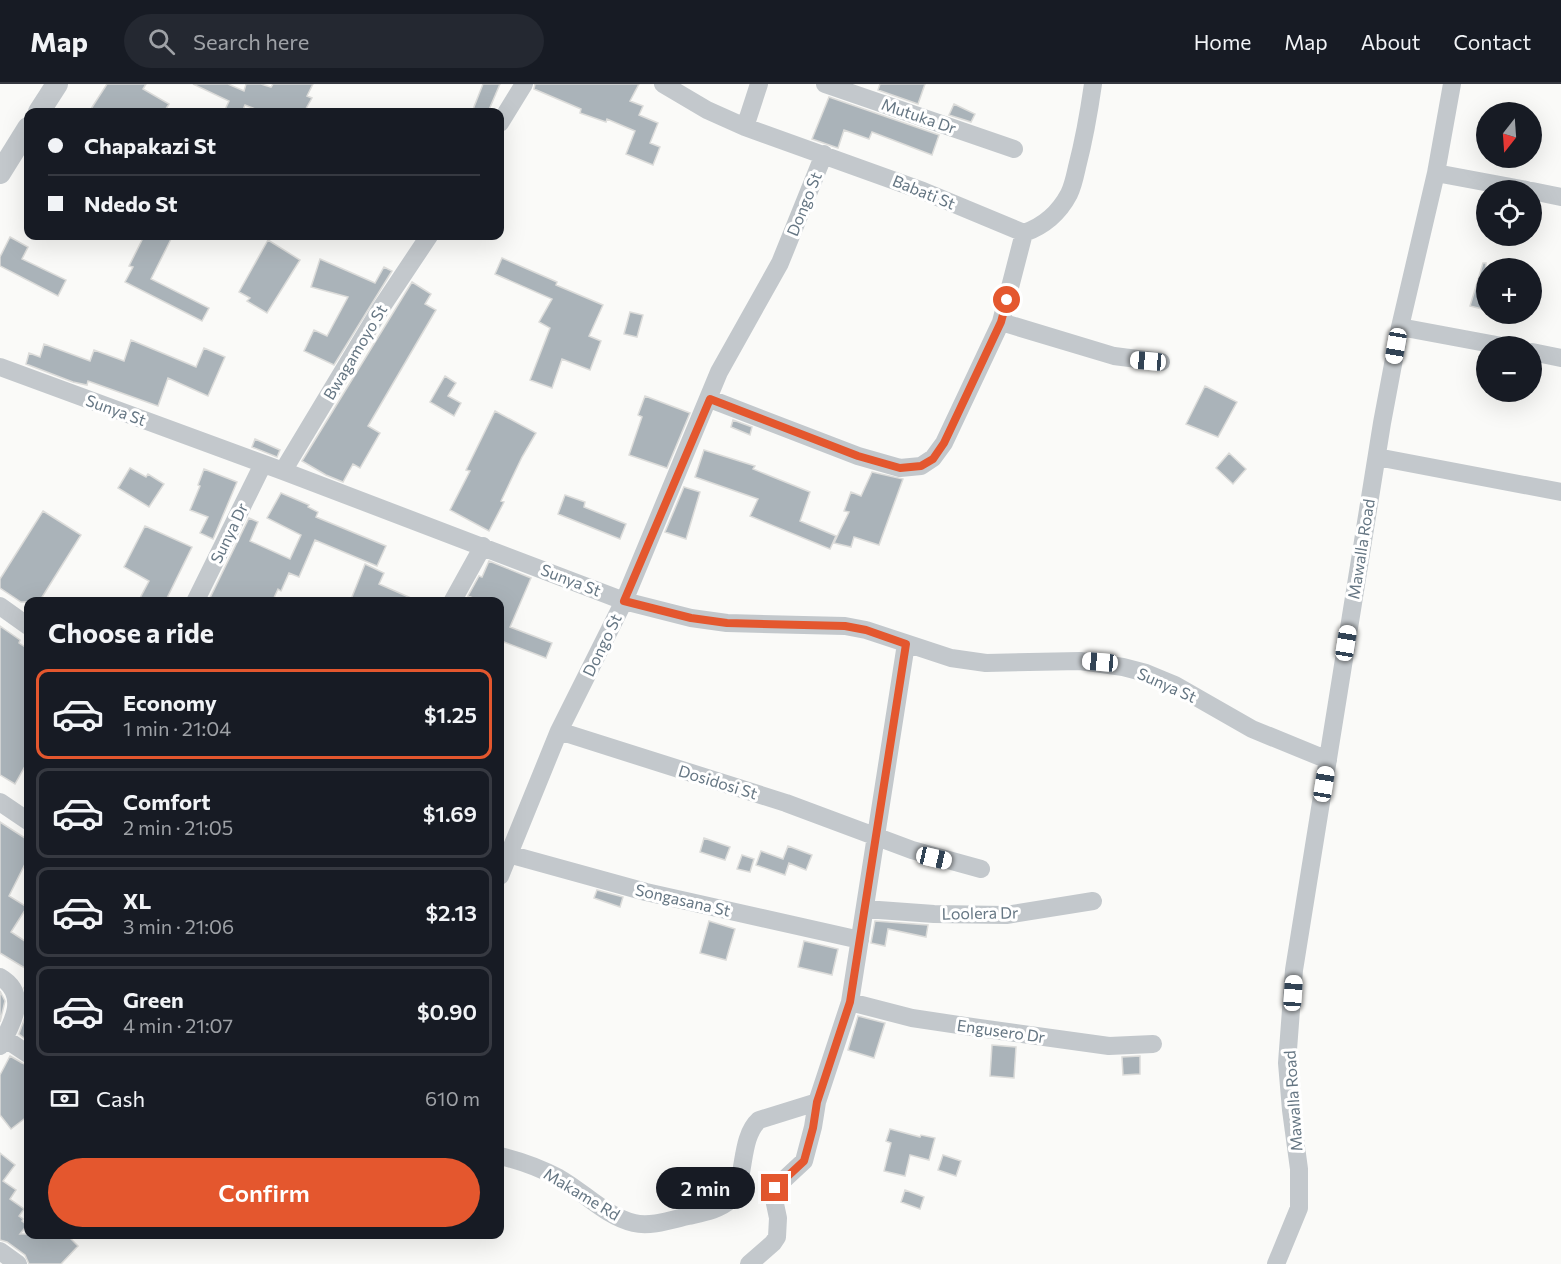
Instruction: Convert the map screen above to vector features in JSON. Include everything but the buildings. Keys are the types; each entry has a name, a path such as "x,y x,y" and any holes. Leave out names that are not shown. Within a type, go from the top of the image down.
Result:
{"street":[{"path":"42,108 57,84"},
{"path":"504,116 524,84"},
{"name":"Babati St","path":"663,84 707,110 745,127 923,191 1024,233"},
{"path":"745,127 759,84"},
{"name":"Mutuka Dr","path":"825,84 1014,149"},
{"path":"710,399 858,456 900,468 921,466 933,459 944,443 1001,322 1024,233 1038,228 1048,220 1071,192 1086,130 1093,84"},
{"name":"Mawalla Road","path":"1276,1264 1299,1208 1299,1169 1287,1063 1294,970 1400,327 1436,173 1452,84"},
{"path":"0,173 24,134"},
{"name":"Dongo St","path":"504,865 559,731 624,601 724,363 780,263 824,154"},
{"path":"1436,173 1476,181"},
{"path":"1542,193 1561,197"},
{"name":"Bwagamoyo St","path":"283,471 381,308 426,240"},
{"path":"1001,322 1114,356 1161,362"},
{"path":"1400,327 1476,341"},
{"path":"1542,354 1561,358"},
{"name":"Sunya St","path":"0,367 283,471 624,601 691,618 727,623 845,626 866,630 951,658 986,663 1080,661 1123,667 1146,673 1174,685 1252,729 1328,760"},
{"path":"1377,457 1561,492"},
{"name":"Sunya Dr","path":"197,597 263,464"},
{"path":"455,597 483,546"},
{"path":"0,606 24,623"},
{"path":"749,1264 777,1237 778,1218 774,1193 777,1185 804,1161 817,1102 850,1002 906,644"},
{"name":"Dosidosi St","path":"559,731 786,803 934,858 981,869"},
{"path":"0,802 24,817"},
{"name":"Songasana St","path":"508,854 646,892 860,939"},
{"name":"Loolera Dr","path":"865,909 934,914 1006,915 1093,901"},
{"path":"0,977 14,988 17,1000 15,1011 2,1042 24,1052"},
{"name":"Engusero Dr","path":"850,1002 912,1018 979,1028 1109,1046 1153,1044"},
{"name":"Makame Rd","path":"504,1157 533,1165 560,1179 605,1211 622,1219 636,1223 653,1223 721,1207 731,1200 736,1191 744,1151 753,1125 759,1120 817,1102"},
{"path":"0,1251 18,1264"}],"route":[{"path":"775,1188 804,1161 817,1102 850,1002 906,644 866,630 845,626 727,623 691,618 624,601 710,399 858,456 900,468 910,469 921,466 933,459 944,443 1001,322 1007,300"}]}
